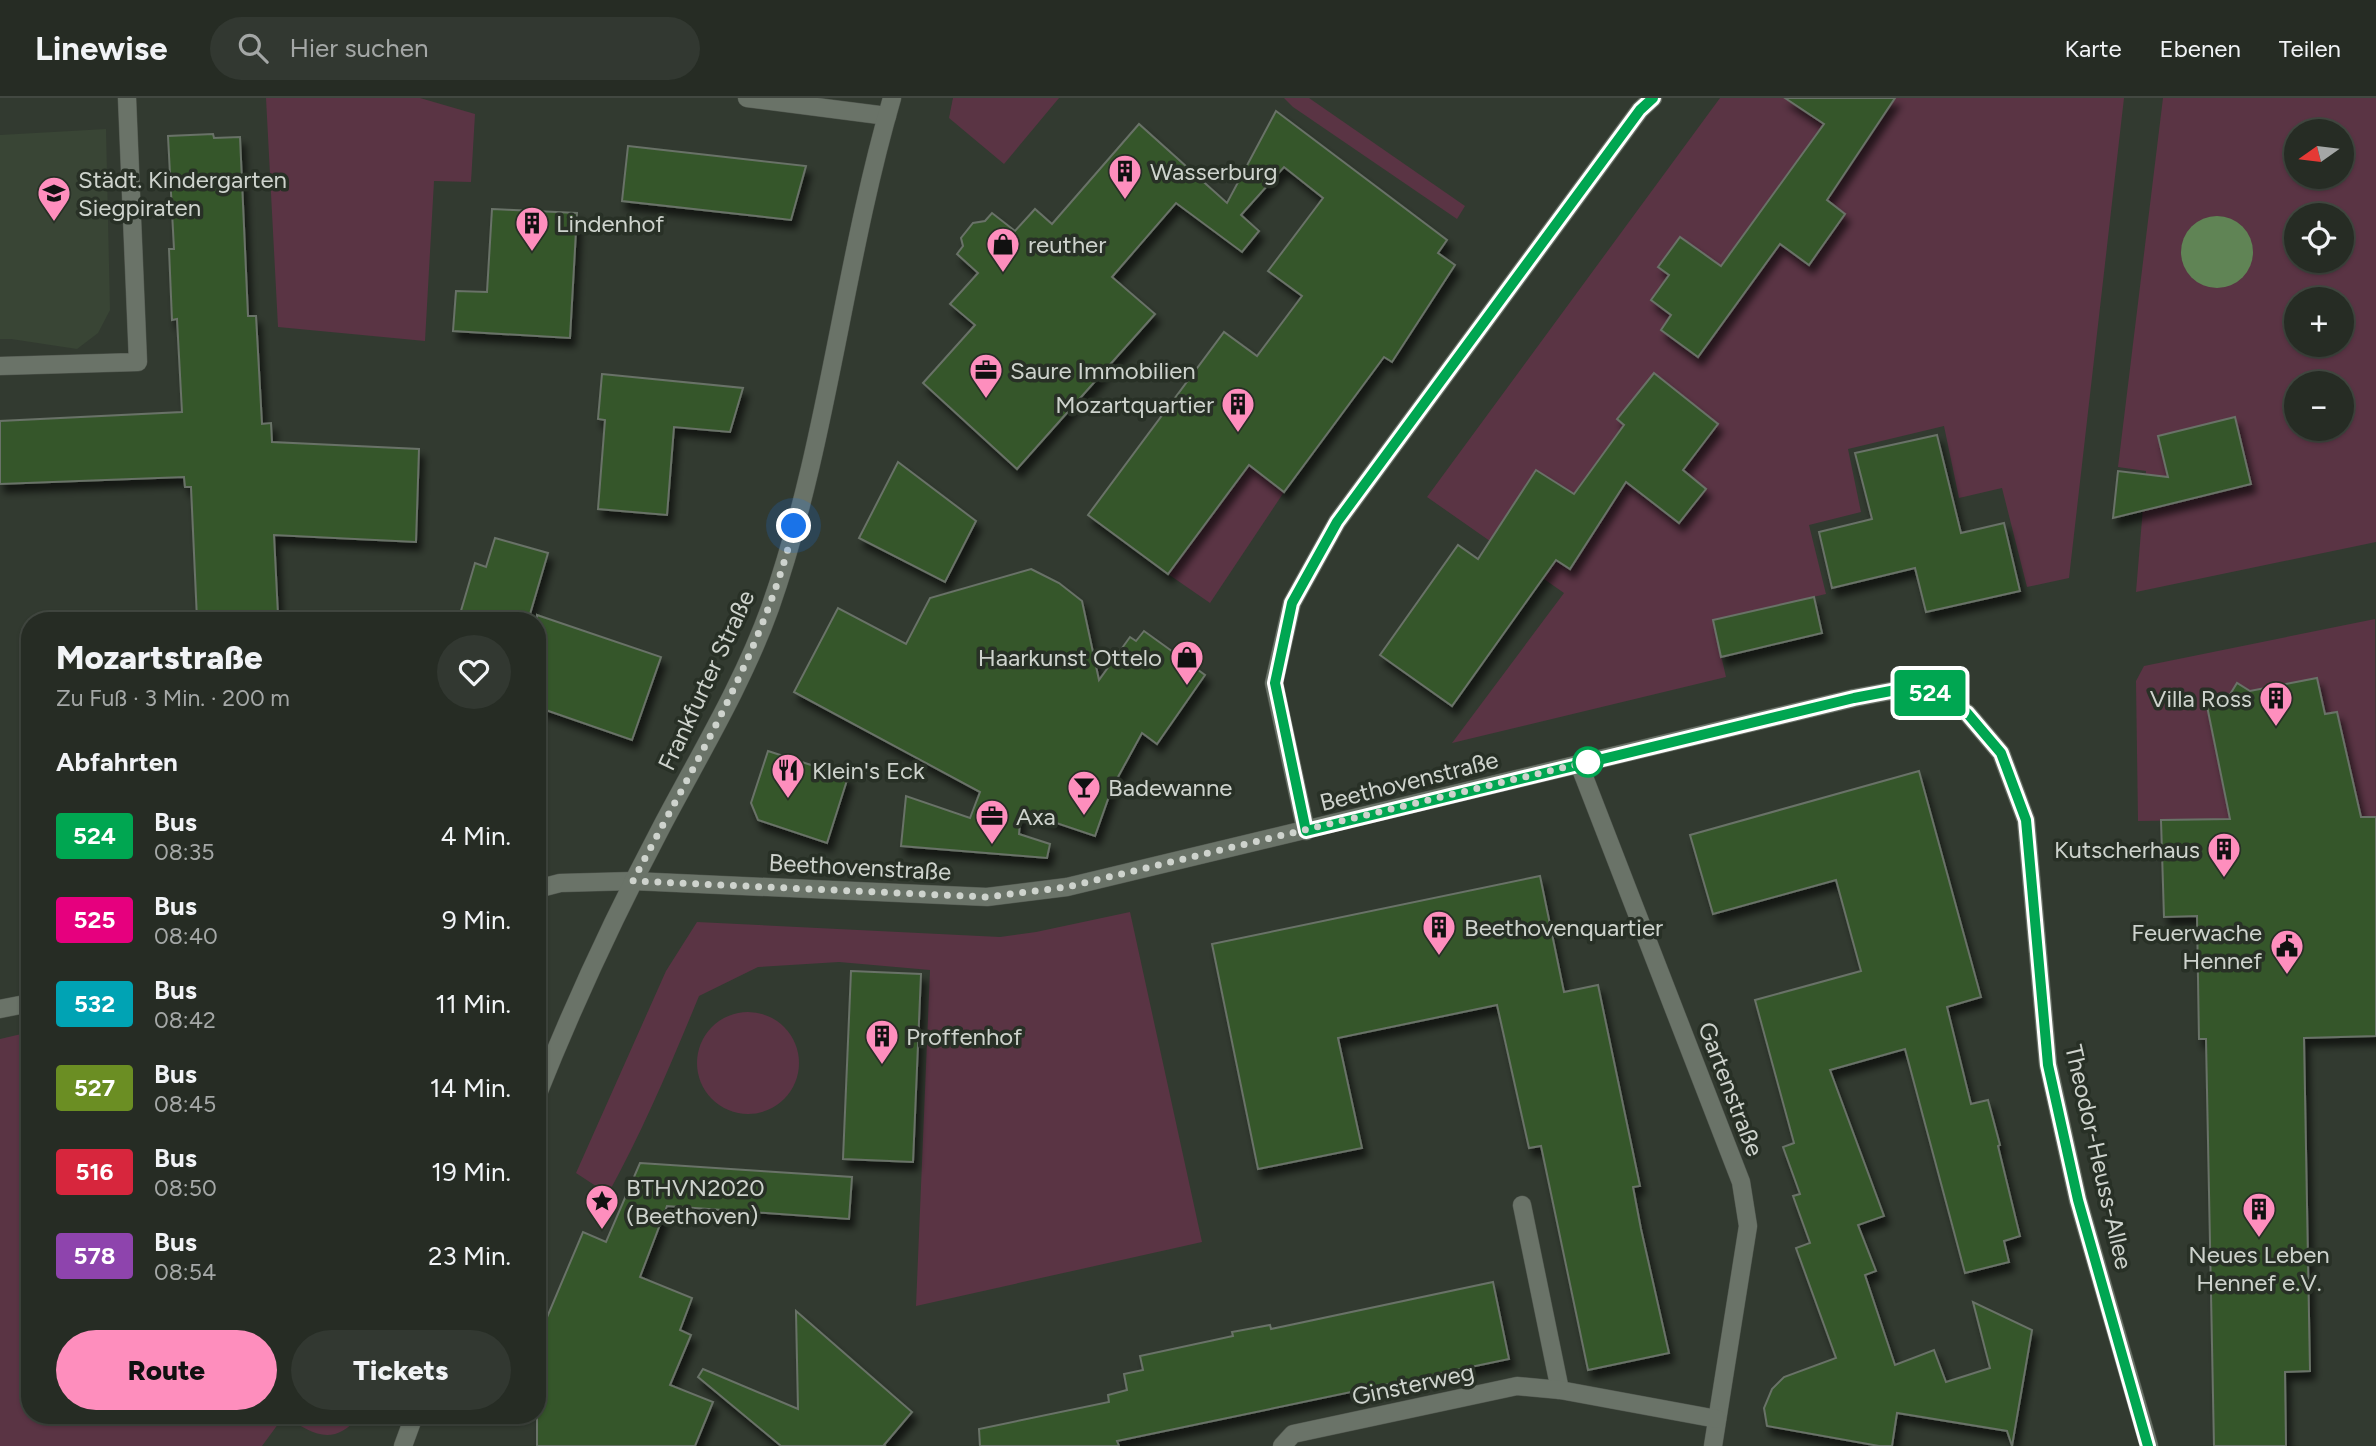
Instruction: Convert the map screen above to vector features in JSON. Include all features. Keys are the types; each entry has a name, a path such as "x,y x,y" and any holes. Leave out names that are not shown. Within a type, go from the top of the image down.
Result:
{"street":[{"path":"0,366 138,362 127,98"},
{"path":"747,98 887,116"},
{"name":"Frankfurter Straße","path":"546,1074 571,1011 633,881 739,678 769,611 788,552 828,393 844,304 892,98"},
{"path":"1306,831 1275,683 1292,603 1337,522 1640,110 1653,98"},
{"name":"Beethovenstraße","path":"546,887 561,883 633,881 987,897 1067,887 1854,698 1917,686 1967,713 2001,753"},
{"name":"Theodor-Heuss-Allee","path":"2001,753 2026,820 2048,1065 2078,1200 2148,1446"},
{"name":"Gartenstraße","path":"1579,764 1741,1182 1748,1226 1713,1446"},
{"path":"0,1009 21,1005"},
{"path":"1522,1205 1560,1390"},
{"name":"Ginsterweg","path":"1282,1446 1293,1434 1517,1386 1560,1390 1717,1419"},
{"path":"403,1446 411,1424"}],"shaded area":[{"path":"266,98 420,98 475,114 471,182 434,181 425,341 278,327"},
{"path":"953,98 1059,98 1004,164 949,118"},
{"path":"1284,98 1309,98 1465,206 1457,219 1293,107"},
{"path":"1720,98 2124,98 2069,578 2027,587 2002,488 1959,498 1944,426 1848,449 1861,512 1809,525 1826,594 1713,620 1726,677 1452,743 1564,593 1427,497"},
{"path":"2163,98 2376,98 2376,542 2136,592 2146,471 2118,467"},
{"name":"Städt. Kindergarten Siegpiraten","path":"106,129 110,310 98,333 77,349 0,339 0,135"},
{"path":"2217,216 2237,222 2247,232 2253,252 2247,272 2237,282 2217,288 2197,282 2187,272 2181,252 2187,232 2197,222"},
{"path":"1249,465 1284,492 1210,603 1168,574"},
{"path":"2375,619 2376,818 2138,821 2136,681 2144,666"},
{"path":"1130,912 1202,1242 916,1306 930,970 839,962 758,967 699,996 656,1096 608,1194 576,1173 666,971 697,922 1000,937"},
{"path":"748,1012 768,1015 791,1034 796,1043 799,1063 796,1083 777,1106 768,1111 748,1114 728,1111 705,1092 700,1083 697,1063 700,1043 719,1020 728,1015"},
{"path":"21,1034 21,1424 278,1424 262,1446 0,1446 0,1039"},
{"path":"298,1424 351,1424 341,1431 324,1435"}],"building":[{"path":"1785,98 1895,98 1827,200 1845,214 1809,265 1780,244 1698,357 1661,330 1671,315 1651,300 1669,275 1658,267 1680,237 1721,266 1824,124"},
{"path":"1276,111 1447,240 1438,253 1455,265 1392,362 1384,357 1284,492 1249,465 1168,574 1088,515 1224,332 1257,356 1302,296 1268,271 1323,198 1284,167 1241,215 1259,231 1242,252 1176,203 1112,277 1155,314 1017,469 923,383 975,325 950,304 978,273 957,254 963,246 961,238 973,223 985,221 992,213 1015,231 1035,209 1052,224 1139,124 1227,203"},
{"path":"213,134 214,138 240,137 248,316 256,316 262,424 271,423 272,442 419,449 416,542 274,535 278,612 197,612 191,487 185,487 184,477 0,484 0,421 182,412 177,319 172,320 169,249 174,249 168,136"},
{"path":"628,146 806,166 791,220 622,201"},
{"name":"Lindenhof","path":"492,209 577,213 570,338 453,331 456,291 487,292"},
{"path":"1654,373 1718,424 1683,470 1706,489 1679,523 1626,482 1570,569 1556,560 1452,706 1380,655 1458,545 1478,559 1536,470 1574,494 1624,425 1617,419"},
{"path":"602,374 743,388 730,432 674,427 667,515 598,509 605,420 598,419"},
{"path":"2235,417 2251,484 2113,518 2118,471 2168,477 2158,436"},
{"path":"1937,435 1961,533 2004,523 2020,591 1926,612 1915,568 1832,588 1819,532 1872,519 1855,453"},
{"path":"898,462 976,521 945,582 859,538"},
{"path":"495,538 548,553 531,612 461,612 475,563 486,567"},
{"path":"1031,569 1059,583 1082,601 1099,680 1130,637 1136,641 1144,631 1205,675 1157,744 1142,733 1112,788 1095,836 1021,811 1019,834 1050,844 1047,858 901,846 906,796 970,818 980,792 794,692 838,608 906,644 930,598"},
{"path":"1814,597 1822,633 1721,657 1713,620"},
{"path":"546,618 661,657 632,740 546,710"},
{"path":"2317,678 2325,714 2337,712 2361,817 2376,817 2376,1036 2304,1038 2310,1371 2285,1372 2286,1446 2214,1446 2206,1039 2199,1039 2197,916 2164,917 2161,820 2230,819 2207,706 2226,701 2237,683 2250,691"},
{"path":"768,751 848,777 827,843 758,820 751,803"},
{"path":"1919,771 1981,997 1947,1007 1971,1104 1988,1100 2000,1145 1998,1146 2020,1236 2004,1241 2009,1262 1965,1273 1905,1049 1830,1070 1884,1216 1858,1225 1876,1271 1865,1275 1895,1365 1934,1350 1946,1382 1990,1368 1973,1302 2032,1330 2012,1446 2007,1431 1897,1413 1892,1446 1879,1446 1767,1426 1764,1408 1772,1389 1784,1377 1836,1358 1796,1248 1810,1243 1793,1196 1800,1194 1783,1147 1794,1143 1755,1000 1861,971 1836,880 1713,914 1690,835"},
{"path":"1540,876 1564,992 1598,985 1640,1186 1633,1187 1641,1229 1669,1353 1588,1370 1541,1146 1529,1148 1497,1005 1338,1038 1362,1148 1258,1169 1212,944"},
{"name":"Proffenhof","path":"851,971 921,974 913,1162 843,1159"},
{"path":"640,1163 852,1177 849,1219 667,1206 640,1277 692,1298 680,1330 691,1335 670,1385 713,1402 695,1446 537,1446 537,1424 546,1424 546,1320 583,1232 606,1242"},
{"path":"1493,1282 1509,1359 1117,1441 1119,1446 980,1446 979,1429 1109,1402 1108,1395 1127,1390 1124,1374 1143,1370 1140,1356 1233,1336 1232,1332 1270,1325 1271,1329"},
{"path":"796,1311 912,1412 885,1446 781,1446 698,1377 703,1369 798,1409"}],"bus line":[{"name":"524","path":"1653,98 1640,110 1337,522 1292,603 1275,683 1306,831 1854,698 1917,686 1967,713 2001,753 2026,820 2048,1065 2078,1200 2148,1446"}],"place":[{"name":"Wasserburg","path":"1125,201"},
{"name":"Städt. Kindergarten Siegpiraten","path":"54,223"},
{"name":"Lindenhof","path":"532,253"},
{"name":"reuther","path":"1003,274"},
{"name":"Saure Immobilien","path":"986,400"},
{"name":"Mozartquartier","path":"1238,434"},
{"name":"Haarkunst Ottelo","path":"1187,687"},
{"name":"Villa Ross","path":"2276,728"},
{"name":"Klein's Eck","path":"788,800"},
{"name":"Badewanne","path":"1084,817"},
{"name":"Axa","path":"992,846"},
{"name":"Kutscherhaus","path":"2224,879"},
{"name":"Beethovenquartier","path":"1439,957"},
{"name":"Feuerwache Hennef","path":"2287,976"},
{"name":"Proffenhof","path":"882,1066"},
{"name":"BTHVN2020 (Beethoven)","path":"602,1231"},
{"name":"Neues Leben Hennef e.V.","path":"2259,1239"}],"route":[{"path":"794,526 769,611 739,678 633,881 987,897 1067,887 1591,761 1588,762"}]}
